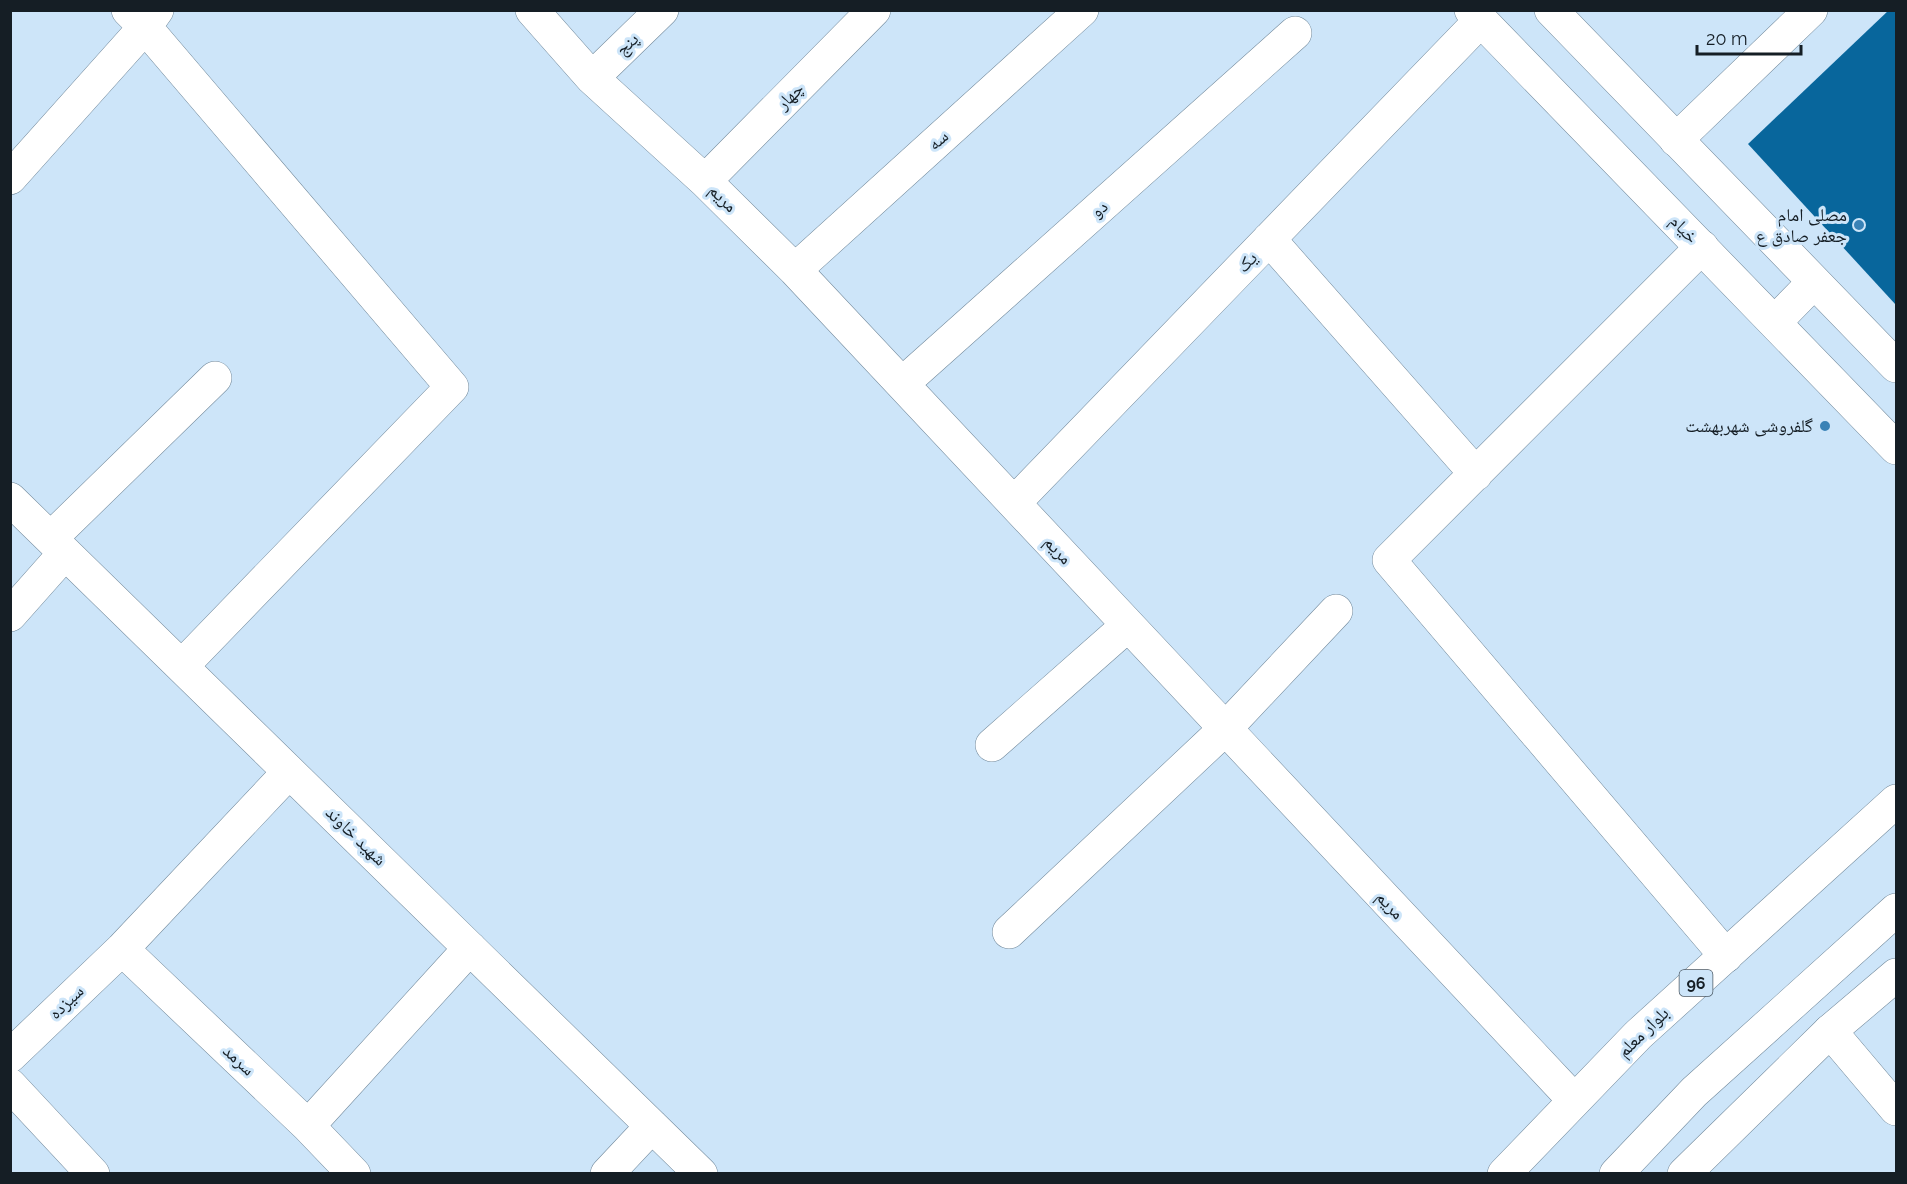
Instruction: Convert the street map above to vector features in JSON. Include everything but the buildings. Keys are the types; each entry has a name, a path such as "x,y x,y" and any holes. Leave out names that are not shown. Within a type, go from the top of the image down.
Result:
{"main road":[{"name":"مریم","path":"532,10 592,78 705,181 795,270 1574,1100"},
{"name":"پنج","path":"592,78 662,10"},
{"name":"چهار","path":"705,181 874,10"},
{"name":"سه","path":"795,270 1082,10"},
{"path":"1551,10 1896,366"},
{"path":"1676,140 1811,10"},
{"name":"یک","path":"1014,503 1269,239 1476,15"},
{"name":"خیام","path":"1476,15 1896,448"},
{"path":"10,178 143,16 452,387 182,666"},
{"name":"دو","path":"902,384 1295,33"},
{"path":"1269,239 1476,474"},
{"path":"1702,247 1389,560 1726,956"},
{"path":"1775,322 1815,282"},
{"path":"10,615 58,545 215,378"},
{"name":"شهید خاوند","path":"10,499 701,1173"},
{"path":"1009,932 1225,729 1336,611"},
{"path":"992,745 1128,625"},
{"name":"سیزده","path":"10,1056 122,949 289,772"},
{"name":"بلوار معلم","path":"1504,1173 1638,1035 1896,801"},
{"path":"1616,1173 1694,1092 1896,910"},
{"path":"308,1126 470,948"},
{"name":"سرمد","path":"122,949 308,1126 354,1173"},
{"path":"1684,1173 1830,1031 1896,975"},
{"path":"1830,1031 1896,1109"},
{"path":"10,1085 93,1173"},
{"path":"607,1173 652,1126"}],"place":[{"name":"مصلی امام جعفر صادق ع","path":"1859,225"},
{"name":"گلفروشی شهربهشت","path":"1825,426"}]}
